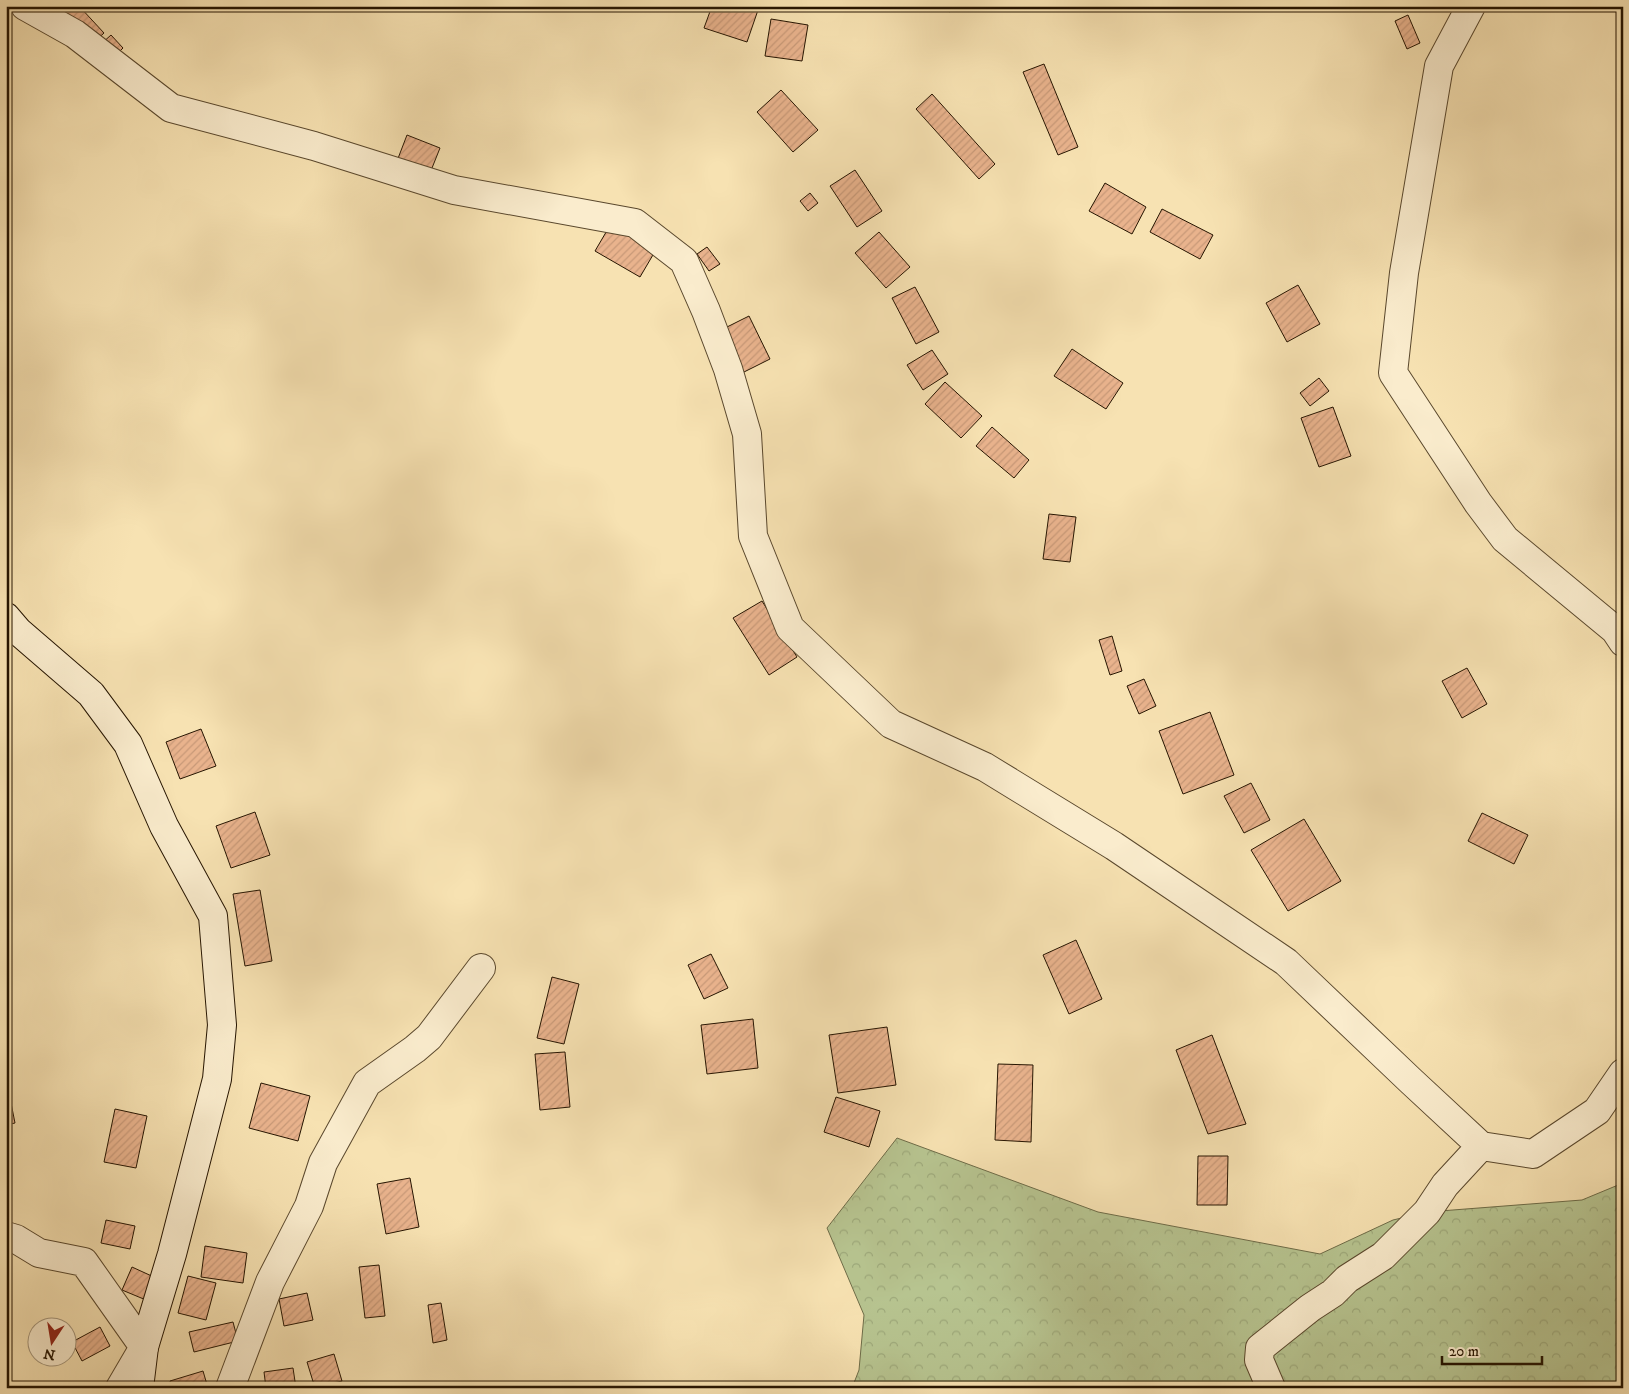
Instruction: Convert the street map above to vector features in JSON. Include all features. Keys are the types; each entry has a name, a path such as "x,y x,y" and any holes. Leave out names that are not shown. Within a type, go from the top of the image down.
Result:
{"street":[{"path":"25,6 75,34 171,108 314,146 454,190 635,223 684,261 728,369 747,434 753,536 790,628 891,724 985,767 1114,846 1286,962 1482,1146 1534,1154 1598,1111 1623,1073"},
{"path":"1471,6 1439,66 1404,273 1393,373 1478,503 1504,539 1615,630 1623,642"},
{"path":"6,617 18,631 91,694 128,744 164,826 213,916 222,1025 217,1078 172,1254 144,1347 140,1388"},
{"path":"230,1388 270,1282 309,1206 322,1163 367,1083 429,1037 481,968"},
{"path":"1271,1388 1259,1360 1260,1348 1310,1308 1333,1293 1347,1279 1383,1256 1427,1212 1445,1185 1482,1146"},
{"path":"6,1236 16,1239 39,1253 84,1262 144,1347"},
{"path":"120,1388 144,1347"}],"green space":[{"path":"897,1138 1098,1212 1320,1254 1393,1220 1427,1212 1582,1200 1623,1183 1623,1388 852,1388 859,1370 864,1315 827,1228"}],"building":[{"path":"69,6 79,6 104,33 92,44 62,12"},
{"path":"712,6 747,6 758,10 747,42 704,28"},
{"path":"940,6 953,6 950,12"},
{"path":"1408,15 1420,43 1407,49 1395,21"},
{"path":"771,19 808,25 802,61 765,56"},
{"path":"111,35 123,48 113,58 101,44"},
{"path":"1044,64 1078,147 1058,155 1023,72"},
{"path":"781,90 818,130 793,152 757,112"},
{"path":"932,94 995,164 979,179 916,109"},
{"path":"407,135 440,148 430,173 397,161"},
{"path":"855,170 882,211 857,227 830,186"},
{"path":"1105,183 1146,207 1132,234 1089,211"},
{"path":"810,193 818,203 808,211 800,201"},
{"path":"1162,209 1213,235 1200,259 1150,232"},
{"path":"612,222 657,248 640,277 595,251"},
{"path":"879,232 910,267 886,288 855,253"},
{"path":"707,247 720,264 709,271 697,254"},
{"path":"1298,285 1320,324 1287,342 1266,303"},
{"path":"915,287 939,332 916,344 892,298"},
{"path":"749,316 770,359 740,374 719,331"},
{"path":"1072,349 1123,383 1106,409 1054,376"},
{"path":"932,350 948,374 923,390 907,365"},
{"path":"1319,378 1329,391 1310,406 1300,393"},
{"path":"945,382 982,416 961,438 925,404"},
{"path":"1333,407 1351,456 1319,467 1301,418"},
{"path":"992,427 1029,460 1014,478 976,446"},
{"path":"1049,514 1076,517 1070,562 1043,559"},
{"path":"762,601 797,657 769,675 733,618"},
{"path":"1112,636 1122,671 1110,675 1099,640"},
{"path":"1467,668 1487,704 1462,718 1442,681"},
{"path":"1144,679 1156,706 1139,714 1127,686"},
{"path":"1210,712 1234,775 1183,794 1159,731"},
{"path":"201,729 216,766 180,779 166,742"},
{"path":"1251,783 1270,820 1244,833 1224,796"},
{"path":"255,812 270,855 231,868 216,826"},
{"path":"1482,813 1528,835 1514,864 1468,841"},
{"path":"1304,819 1341,881 1288,911 1251,850"},
{"path":"260,890 272,961 245,966 233,894"},
{"path":"1076,940 1102,999 1069,1014 1043,955"},
{"path":"711,954 728,988 704,999 688,965"},
{"path":"552,977 579,984 564,1044 537,1038"},
{"path":"753,1019 758,1068 707,1074 701,1025"},
{"path":"887,1027 896,1085 838,1093 829,1035"},
{"path":"1212,1035 1246,1124 1208,1134 1176,1050"},
{"path":"565,1052 570,1107 540,1110 535,1054"},
{"path":"998,1064 1033,1065 1031,1142 995,1140"},
{"path":"6,1078 15,1123 6,1125"},
{"path":"261,1083 310,1096 298,1141 249,1128"},
{"path":"836,1097 880,1111 869,1147 824,1132"},
{"path":"115,1109 147,1116 136,1168 104,1162"},
{"path":"1198,1156 1228,1156 1227,1205 1197,1205"},
{"path":"410,1178 419,1227 386,1234 377,1184"},
{"path":"106,1220 135,1226 130,1249 101,1243"},
{"path":"205,1246 247,1253 243,1283 201,1277"},
{"path":"379,1265 385,1316 365,1318 359,1267"},
{"path":"132,1267 156,1278 146,1300 122,1290"},
{"path":"188,1276 216,1283 206,1320 178,1313"},
{"path":"307,1293 313,1320 284,1326 279,1299"},
{"path":"441,1303 447,1340 433,1343 428,1305"},
{"path":"233,1322 238,1341 194,1352 189,1332"},
{"path":"100,1327 110,1346 82,1361 78,1353 78,1339"},
{"path":"334,1354 342,1381 315,1388 307,1362"},
{"path":"293,1368 296,1388 266,1388 264,1372"},
{"path":"203,1371 208,1388 172,1388 170,1381"}]}
